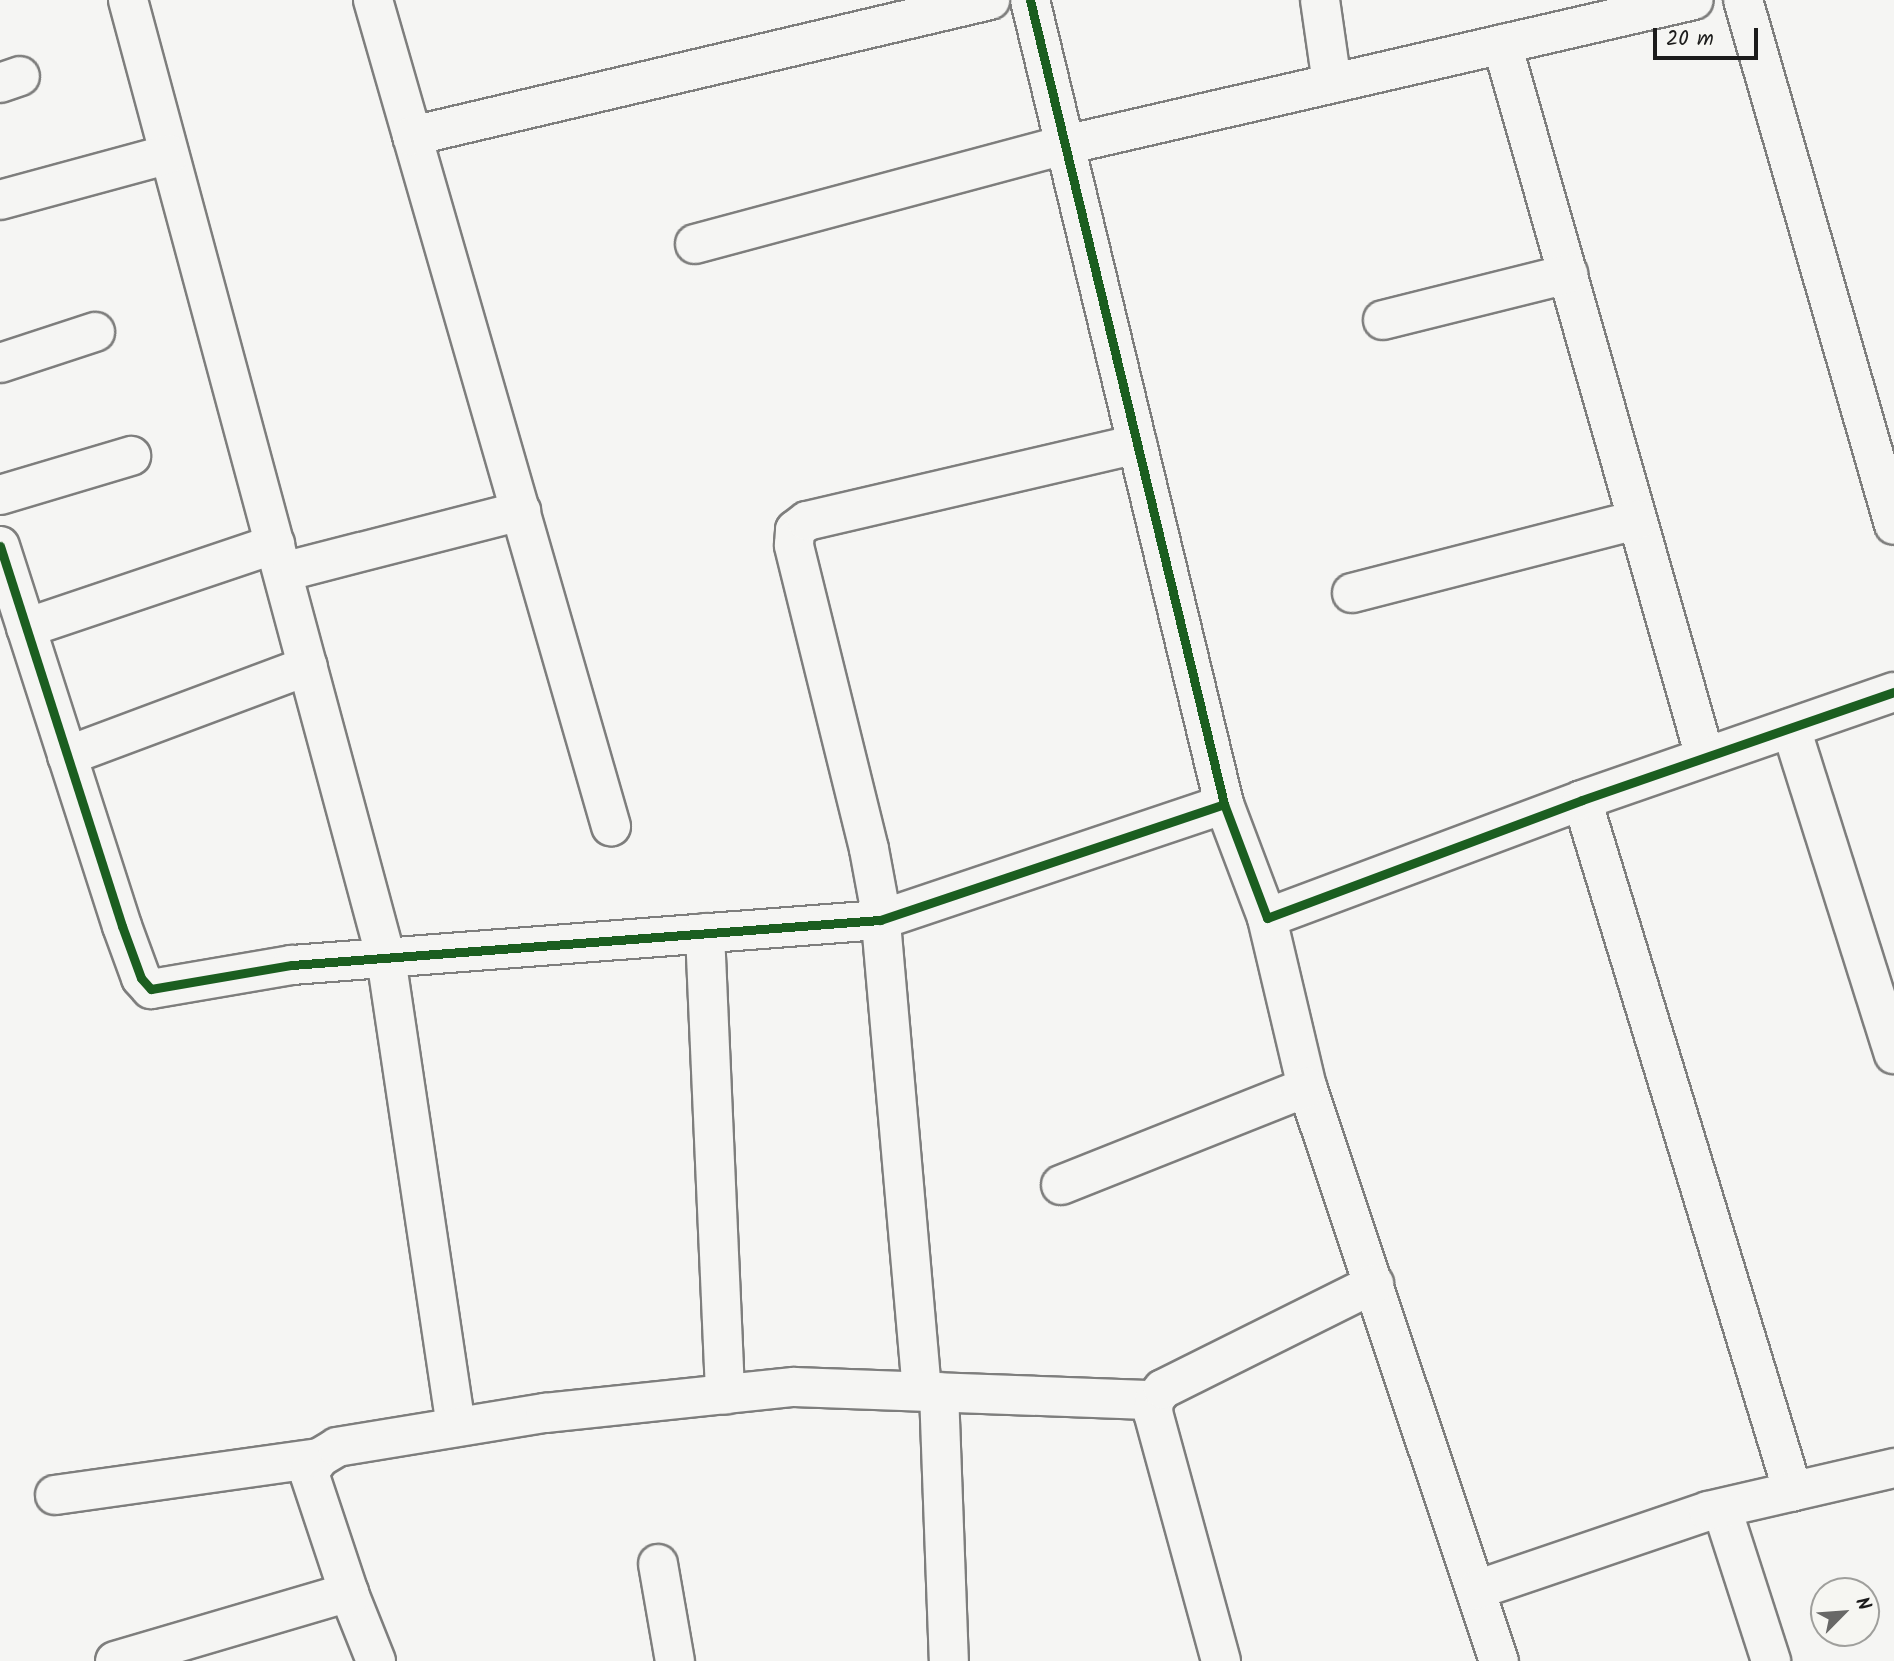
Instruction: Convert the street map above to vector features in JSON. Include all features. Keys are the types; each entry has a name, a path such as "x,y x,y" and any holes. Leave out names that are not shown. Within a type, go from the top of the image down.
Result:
{"street":[{"path":"128,0 382,943 456,1427"},
{"path":"373,0 611,827"},
{"path":"412,136 990,0"},
{"path":"1030,0 1223,804 1262,907 1307,1087 1499,1661"},
{"path":"1320,0 1332,83"},
{"path":"695,244 1065,145 1502,44 1594,11 1694,0"},
{"path":"1743,0 1894,525"},
{"path":"1502,44 1699,735"},
{"path":"0,200 169,154"},
{"path":"1383,320 1568,274"},
{"path":"0,363 95,332"},
{"path":"949,1661 931,1392 880,912 869,849 794,545 795,530 807,521 1137,444"},
{"path":"0,495 131,456"},
{"path":"26,628 279,558 521,511"},
{"path":"1352,593 1637,520"},
{"path":"0,546 122,926 141,978 151,989 292,965 382,943 705,933 880,912 1223,804"},
{"path":"67,756 309,666"},
{"path":"1262,907 1582,800 1699,735 1791,728 1894,692"},
{"path":"1791,728 1883,983 1894,1054"},
{"path":"1582,800 1793,1492"},
{"path":"705,933 724,1395"},
{"path":"1061,1185 1307,1087"},
{"path":"1221,1661 1153,1413 1154,1400 1163,1389 1374,1284"},
{"path":"55,1495 319,1458 337,1447 545,1413 818,1386 1154,1400"},
{"path":"319,1458 310,1473 349,1592 376,1661"},
{"path":"1476,1590 1722,1508 1894,1468"},
{"path":"1722,1508 1771,1661"},
{"path":"658,1564 675,1661"},
{"path":"115,1661 349,1592"}],"cycle path":[{"path":"1030,0 1224,804 1267,918 1582,800 1894,692"},
{"path":"0,546 122,926 141,978 151,989 292,965 880,920 1224,804"}]}
